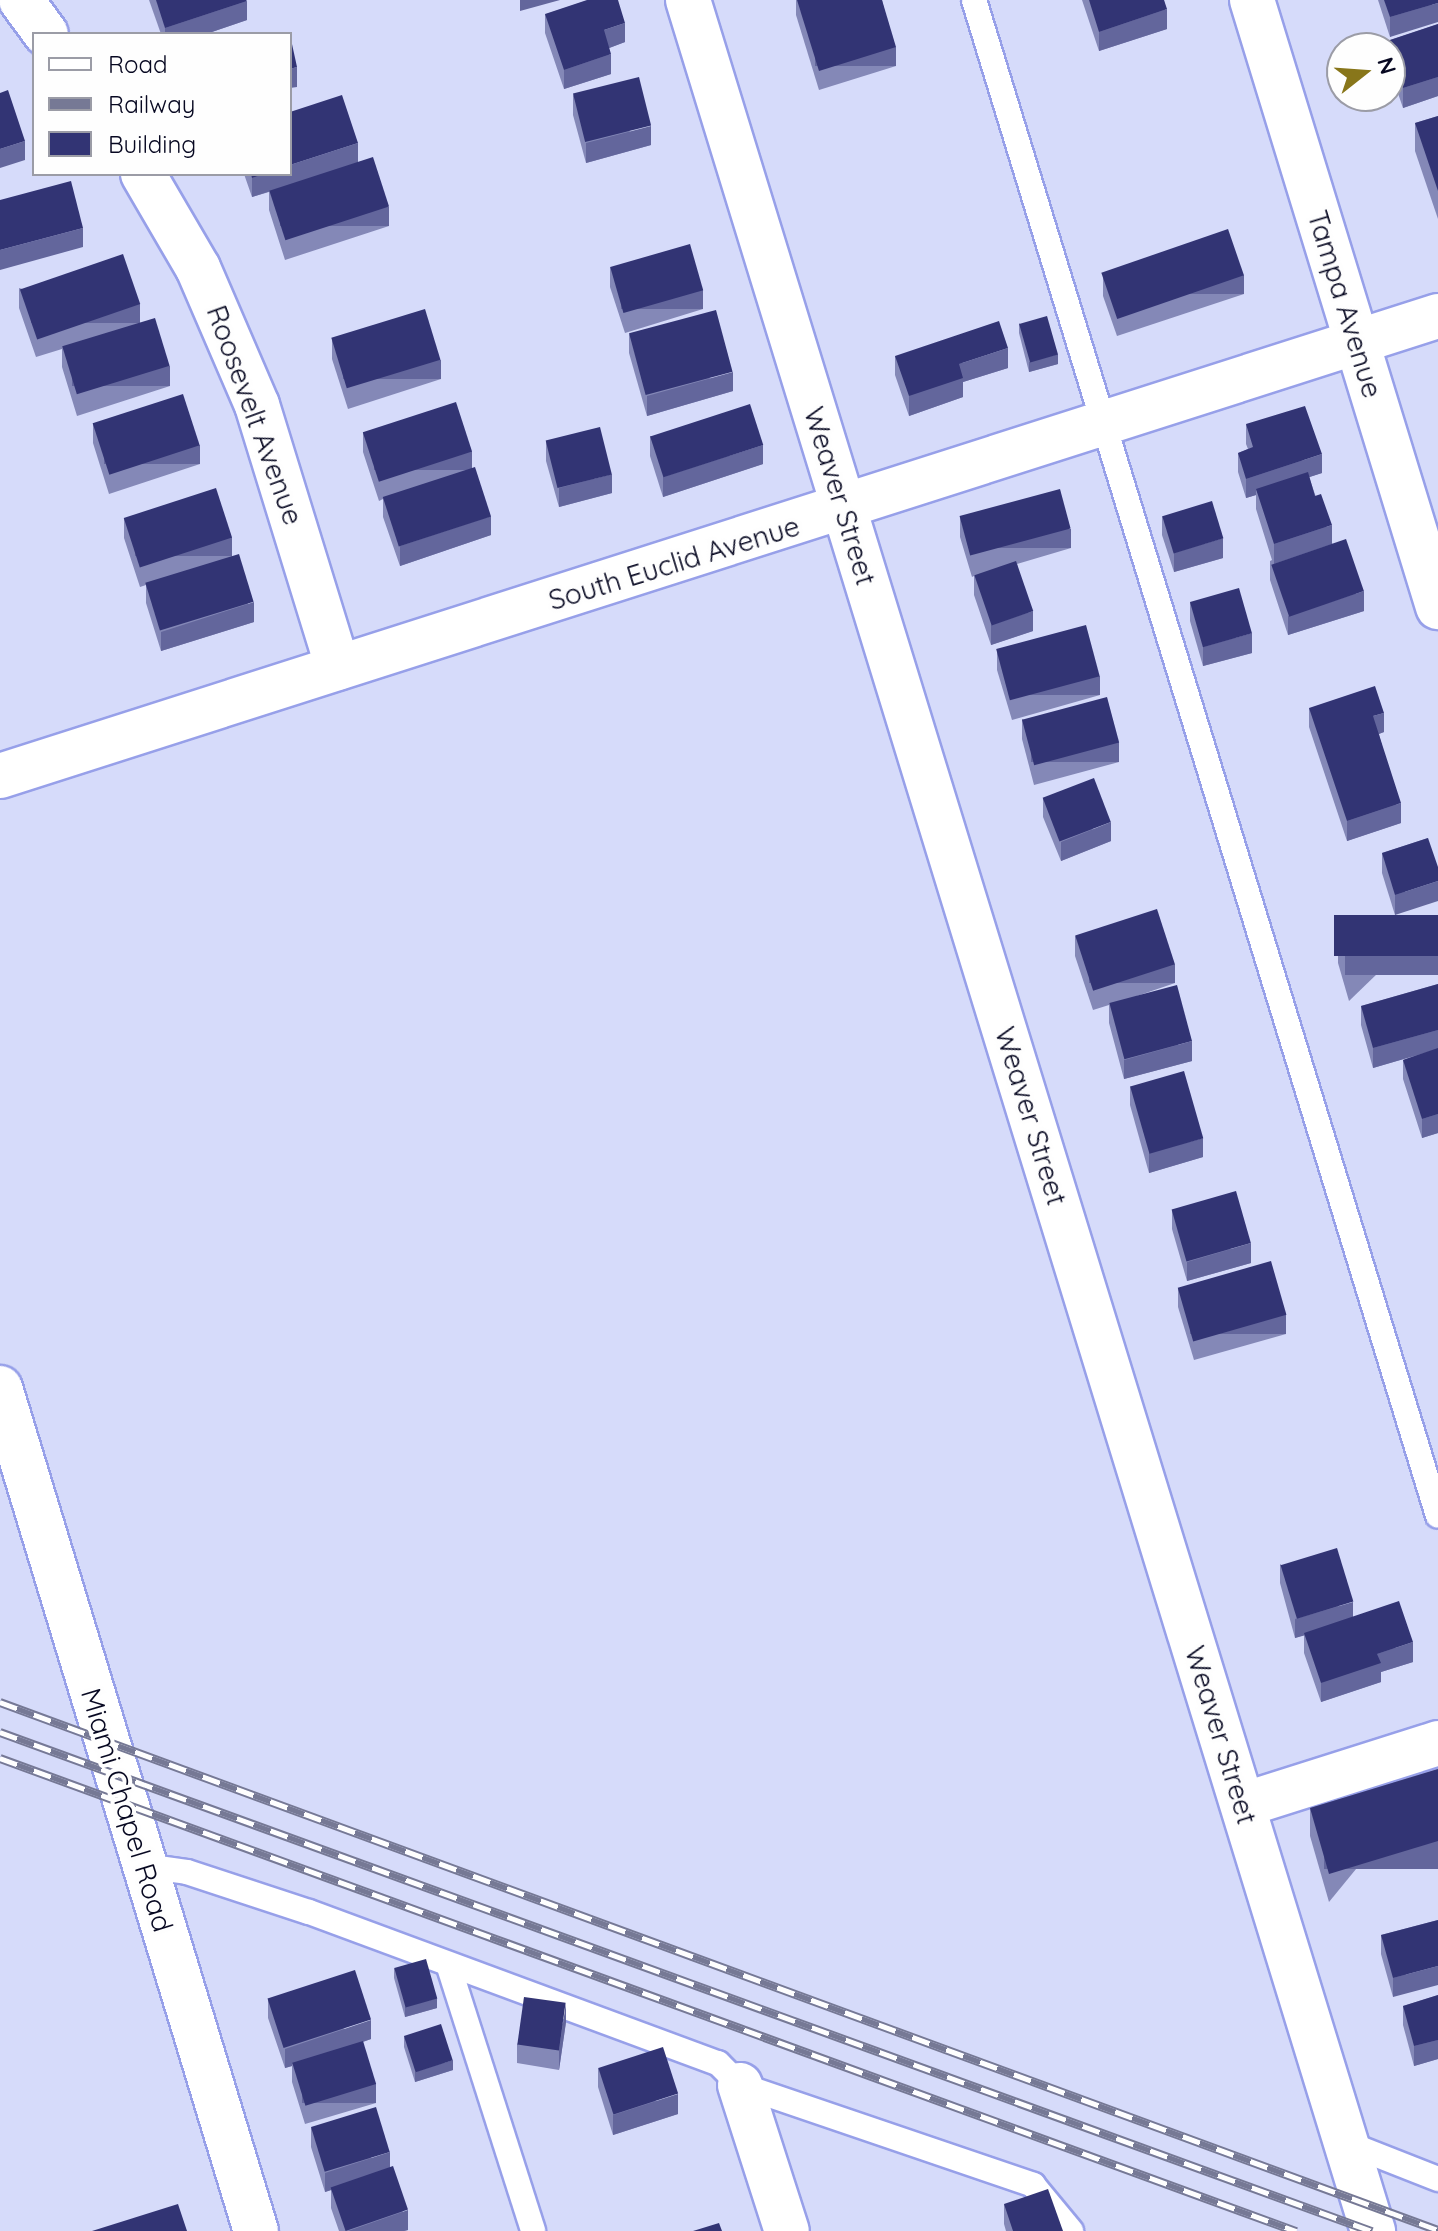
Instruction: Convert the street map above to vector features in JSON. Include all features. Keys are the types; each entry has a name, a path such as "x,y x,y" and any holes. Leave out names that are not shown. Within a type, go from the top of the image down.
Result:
{"street":[{"path":"21,0 45,32"},
{"name":"Weaver Street","path":"688,0 1373,2231"},
{"name":"Tampa Avenue","path":"1252,0 1438,607"},
{"name":"Roosevelt Avenue","path":"144,176 198,268 257,405 338,668"},
{"name":"South Euclid Avenue","path":"0,776 844,510 1438,316"},
{"name":"Miami Chapel Road","path":"0,1388 256,2231"},
{"path":"1243,1805 1438,1743"},
{"path":"740,2085 787,2231"}],"lane":[{"path":"974,0 1438,1516"},
{"path":"144,1866 187,1872 718,2063 740,2085 1033,2185 1071,2231"},
{"path":"449,1967 533,2231"},
{"path":"1344,2142 1438,2179"}],"building":[{"path":"156,0 246,0 247,1 165,28"},
{"path":"587,0 618,0 625,23 604,30 611,54 564,70 545,14"},
{"path":"797,0 882,0 896,47 819,71"},
{"path":"1089,0 1164,0 1167,9 1099,32"},
{"path":"1384,0 1438,0 1438,3 1390,17"},
{"path":"1438,24 1438,77 1406,87 1406,35"},
{"path":"292,44 297,67 292,68"},
{"path":"639,77 651,126 585,142 573,93"},
{"path":"8,90 25,141 0,149 0,93"},
{"path":"342,95 358,143 292,164 292,111"},
{"path":"1438,116 1438,191 1415,123"},
{"path":"373,157 389,206 285,240 269,191"},
{"path":"71,181 83,228 0,250 0,200"},
{"path":"1228,229 1244,275 1117,319 1101,273"},
{"path":"690,244 703,290 623,313 610,267"},
{"path":"123,254 140,304 37,340 20,289"},
{"path":"425,309 440,360 347,388 331,338"},
{"path":"716,310 733,372 646,395 629,333"},
{"path":"1047,316 1058,354 1030,362 1019,324"},
{"path":"155,318 170,366 77,394 62,346"},
{"path":"999,321 1008,348 959,364 963,378 909,396 895,356"},
{"path":"183,394 200,445 109,475 93,423"},
{"path":"456,402 472,451 379,482 363,432"},
{"path":"750,404 763,445 663,477 650,436"},
{"path":"1305,406 1322,454 1246,479 1238,453 1253,447 1246,424"},
{"path":"600,427 612,475 558,488 546,441"},
{"path":"475,467 491,516 399,546 383,497"},
{"path":"1308,472 1315,496 1321,494 1332,525 1274,544 1256,489"},
{"path":"216,488 232,537 140,567 124,518"},
{"path":"1060,489 1071,529 970,556 960,516"},
{"path":"1212,501 1223,538 1174,553 1162,516"},
{"path":"1346,539 1364,591 1289,617 1271,565"},
{"path":"239,554 254,602 160,630 145,583"},
{"path":"1016,561 1033,611 992,625 974,575"},
{"path":"1239,588 1252,633 1203,647 1190,602"},
{"path":"1086,625 1100,676 1010,700 996,649"},
{"path":"1375,686 1384,713 1373,716 1401,803 1347,821 1309,708"},
{"path":"1107,697 1119,742 1034,765 1022,720"},
{"path":"1094,778 1111,822 1059,842 1043,798"},
{"path":"1428,838 1438,867 1438,881 1395,895 1382,853"},
{"path":"1157,909 1175,964 1093,991 1075,936"},
{"path":"1334,915 1438,915 1438,956 1334,956"},
{"path":"1438,984 1438,1030 1373,1048 1361,1006"},
{"path":"1177,985 1192,1041 1124,1059 1109,1003"},
{"path":"1438,1048 1438,1114 1422,1119 1403,1060"},
{"path":"1184,1071 1203,1138 1149,1154 1130,1086"},
{"path":"1236,1191 1251,1243 1186,1261 1172,1209"},
{"path":"1271,1261 1286,1315 1193,1342 1178,1288"},
{"path":"1337,1548 1353,1602 1297,1619 1281,1565"},
{"path":"1399,1601 1413,1642 1377,1654 1381,1663 1321,1683 1304,1633"},
{"path":"1438,1769 1438,1841 1329,1874 1310,1808"},
{"path":"1438,1920 1438,1966 1393,1978 1381,1935"},
{"path":"426,1959 437,1998 406,2008 394,1968"},
{"path":"355,1970 371,2019 284,2048 268,1998"},
{"path":"1438,1995 1438,2040 1414,2046 1403,2006"},
{"path":"524,1997 566,2003 559,2050 517,2045"},
{"path":"441,2024 453,2060 416,2072 404,2036"},
{"path":"363,2041 376,2084 305,2106 292,2063"},
{"path":"663,2047 678,2094 613,2115 598,2068"},
{"path":"376,2107 390,2152 325,2172 311,2127"},
{"path":"393,2166 408,2209 346,2231 331,2187"},
{"path":"1048,2189 1063,2231 1013,2231 1004,2204"},
{"path":"178,2204 187,2231 92,2231"},
{"path":"719,2223 722,2231 693,2231"}],"railway":[{"path":"0,1702 1438,2230"},
{"path":"0,1732 1372,2231"},
{"path":"0,1758 1296,2231"}]}
